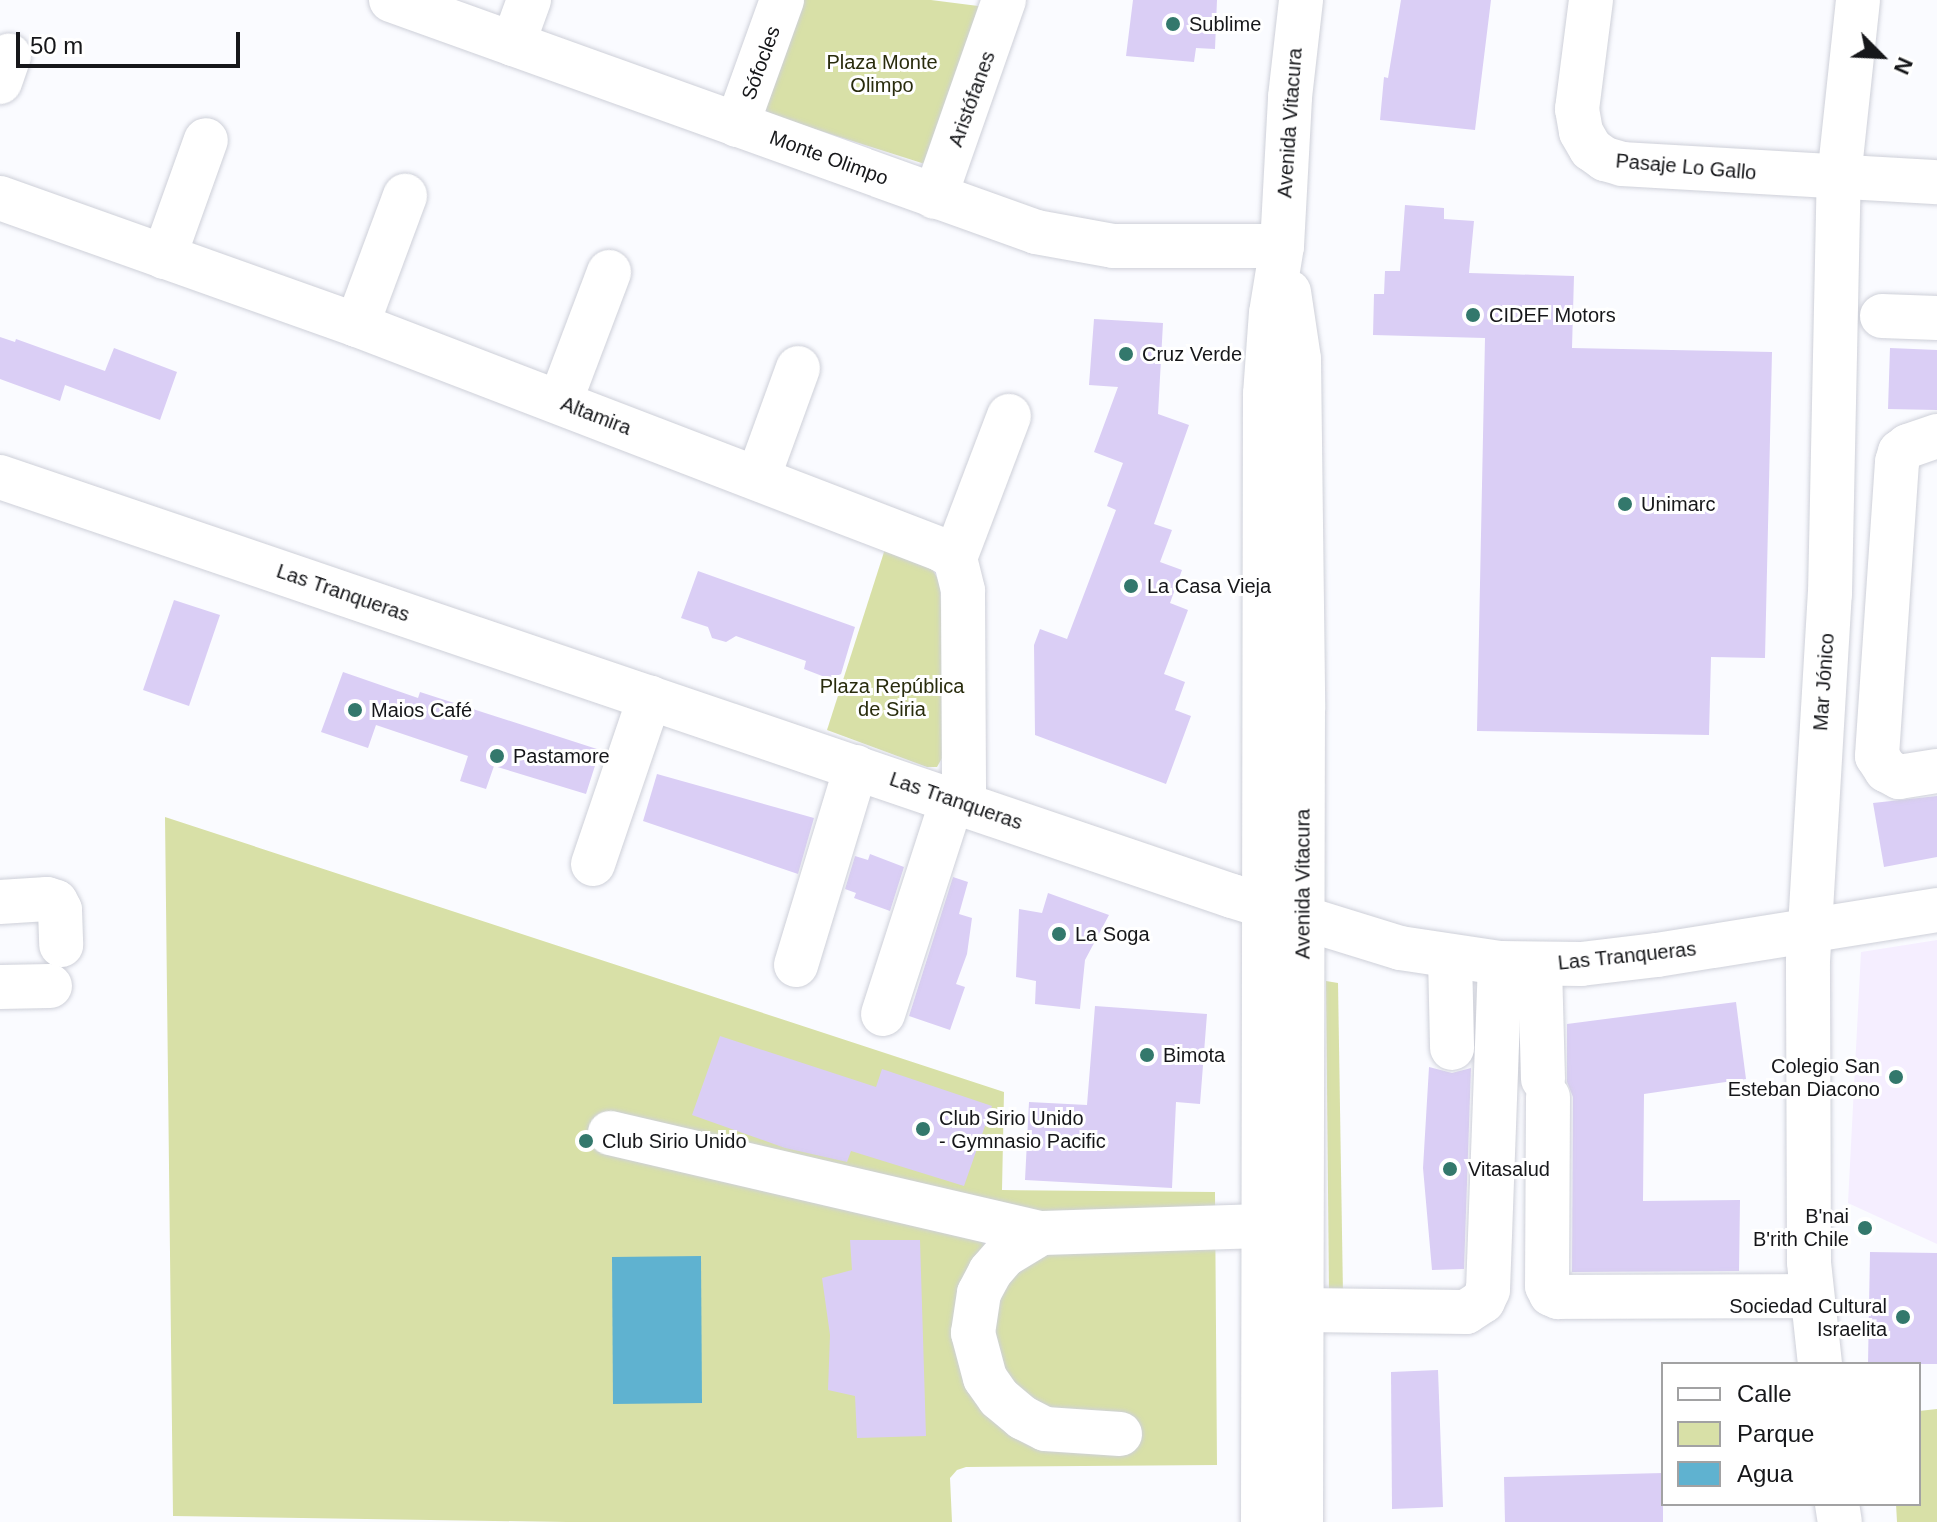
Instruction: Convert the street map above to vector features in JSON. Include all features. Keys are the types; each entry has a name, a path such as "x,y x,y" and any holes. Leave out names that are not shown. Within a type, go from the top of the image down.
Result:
{"street":[{"name":"Monte Olimpo","path":"391,0 1036,232 1081,242 1146,248 1282,246"},
{"path":"513,44 529,0"},
{"name":"Sófocles","path":"737,125 782,0"},
{"name":"Aristófanes","path":"935,197 998,28 1004,0"},
{"name":"Avenida Vitacura","path":"1266,1519 1302,1310 1283,913 1265,394 1269,327 1282,246 1290,97 1301,0"},
{"name":"Pasaje Lo Gallo","path":"1591,0 1577,109 1581,132 1591,149 1605,159 1622,164 1937,182"},
{"name":"Mar Jónico","path":"1820,1362 1809,1262 1808,932 1830,594 1839,178 1858,0"},
{"path":"164,257 206,140"},
{"path":"357,325 405,196"},
{"name":"Altamira","path":"0,198 357,325 913,537 955,558"},
{"path":"560,402 609,272"},
{"path":"1882,316 1937,318"},
{"path":"758,478 798,368"},
{"path":"883,1014 958,802 963,591 955,558 1009,416"},
{"path":"1937,436 1908,446 1900,452 1897,462 1877,756 1886,770 1899,777 1937,771"},
{"name":"Las Tranqueras","path":"0,477 1283,913 1400,948 1520,964 1622,960 1937,910"},
{"path":"593,864 650,697"},
{"path":"1819,759 1877,756"},
{"path":"796,965 856,767"},
{"path":"0,902 47,899 56,902 60,910 56,966 0,987"},
{"name":"Avenida Vitacura","path":"1266,1519 1263,1226 1283,913"},
{"path":"1450,957 1452,1048"},
{"path":"1302,1310 1466,1312 1483,1301 1488,1290 1520,964"},
{"path":"1520,964 1545,1088 1547,1286 1551,1294 1558,1297 1812,1296"},
{"path":"610,1133 1041,1233 1263,1226"},
{"path":"1041,1233 1005,1255 979,1293 973,1333 985,1378 999,1398 1023,1418 1045,1429 1120,1434"}],"shaded area":[{"name":"Colegio San Esteban Diacono","path":"1937,940 1937,1244 1848,1203 1861,952"}],"green space":[{"name":"Plaza Monte Olimpo","path":"797,0 931,0 986,7 928,165 761,112"},
{"name":"Plaza República de Siria","path":"885,549 930,565 940,583 946,751 937,767 927,767 827,730"},
{"name":"Club Sirio Unido","path":"165,817 1004,1092 1002,1190 1215,1192 1217,1465 966,1467 957,1470 950,1478 952,1522 567,1522 173,1516"},
{"path":"1326,981 1338,983 1343,1295 1329,1294"},
{"path":"1937,1409 1937,1522 1897,1522 1896,1506 1921,1506 1921,1411"}],"water":[{"path":"701,1256 702,1403 613,1404 612,1257"}],"building":[{"name":"Sublime","path":"1133,0 1217,0 1215,49 1196,48 1194,62 1126,56"},
{"path":"1401,0 1491,0 1475,130 1380,120 1384,77 1388,78"},
{"name":"Unimarc","path":"1405,205 1444,208 1444,219 1474,221 1469,273 1574,276 1572,348 1772,352 1765,658 1711,657 1709,735 1477,731 1485,338 1373,335 1374,294 1384,294 1385,271 1400,271"},
{"path":"1094,319 1163,323 1158,414 1189,425 1154,524 1172,530 1160,562 1182,570 1170,603 1188,610 1164,674 1185,682 1175,710 1191,716 1166,784 1035,735 1034,645 1040,629 1067,639 1116,510 1107,506 1123,463 1094,452 1118,387 1089,385"},
{"path":"0,337 15,342 16,339 105,371 114,348 177,372 160,420 65,385 60,401 0,379"},
{"path":"1890,348 1937,350 1937,410 1888,409"},
{"path":"698,571 855,627 841,674 830,679 804,669 806,661 736,636 726,642 712,638 708,627 681,618"},
{"path":"174,600 220,615 189,706 143,690"},
{"path":"343,672 418,698 420,692 600,750 586,794 494,766 486,789 460,781 468,756 376,725 368,748 321,732"},
{"path":"657,774 814,818 798,874 643,821"},
{"path":"1937,796 1937,857 1884,867 1873,803"},
{"path":"870,854 904,867 890,911 854,898 856,893 845,889 855,856 868,860"},
{"path":"953,877 968,882 959,914 972,918 967,954 956,984 965,987 950,1030 909,1016"},
{"path":"1048,893 1109,915 1085,960 1080,1009 1035,1004 1036,981 1016,977 1019,909 1042,913"},
{"path":"1736,1002 1746,1079 1644,1094 1643,1201 1740,1200 1739,1271 1572,1272 1573,1097 1567,1082 1567,1024"},
{"path":"1095,1006 1207,1014 1200,1104 1176,1102 1172,1188 1025,1180 1029,1102 1087,1105"},
{"path":"720,1036 876,1087 882,1069 992,1106 964,1186 851,1151 847,1162 785,1148 692,1115"},
{"name":"Vitasalud","path":"1429,1067 1452,1073 1471,1068 1464,1269 1432,1270 1423,1168"},
{"path":"850,1240 920,1240 926,1436 857,1438 855,1396 828,1390 830,1335 822,1278 852,1270"},
{"name":"Sociedad Cultural Israelita","path":"1870,1252 1937,1253 1937,1364 1868,1362"},
{"path":"1438,1370 1443,1507 1392,1509 1391,1372"},
{"path":"1661,1473 1663,1522 1505,1522 1504,1477"}],"place":[{"name":"Sublime","path":"1173,24"},
{"name":"CIDEF Motors","path":"1473,315"},
{"name":"Cruz Verde","path":"1126,354"},
{"name":"Unimarc","path":"1625,504"},
{"name":"La Casa Vieja","path":"1131,586"},
{"name":"Maios Café","path":"355,710"},
{"name":"Pastamore","path":"497,756"},
{"name":"La Soga","path":"1059,934"},
{"name":"Bimota","path":"1147,1055"},
{"name":"Colegio San Esteban Diacono","path":"1896,1077"},
{"name":"Club Sirio Unido - Gymnasio Pacific","path":"923,1129"},
{"name":"Club Sirio Unido","path":"586,1141"},
{"name":"Vitasalud","path":"1450,1169"},
{"name":"B'nai B'rith Chile","path":"1865,1228"},
{"name":"Sociedad Cultural Israelita","path":"1903,1317"}]}
